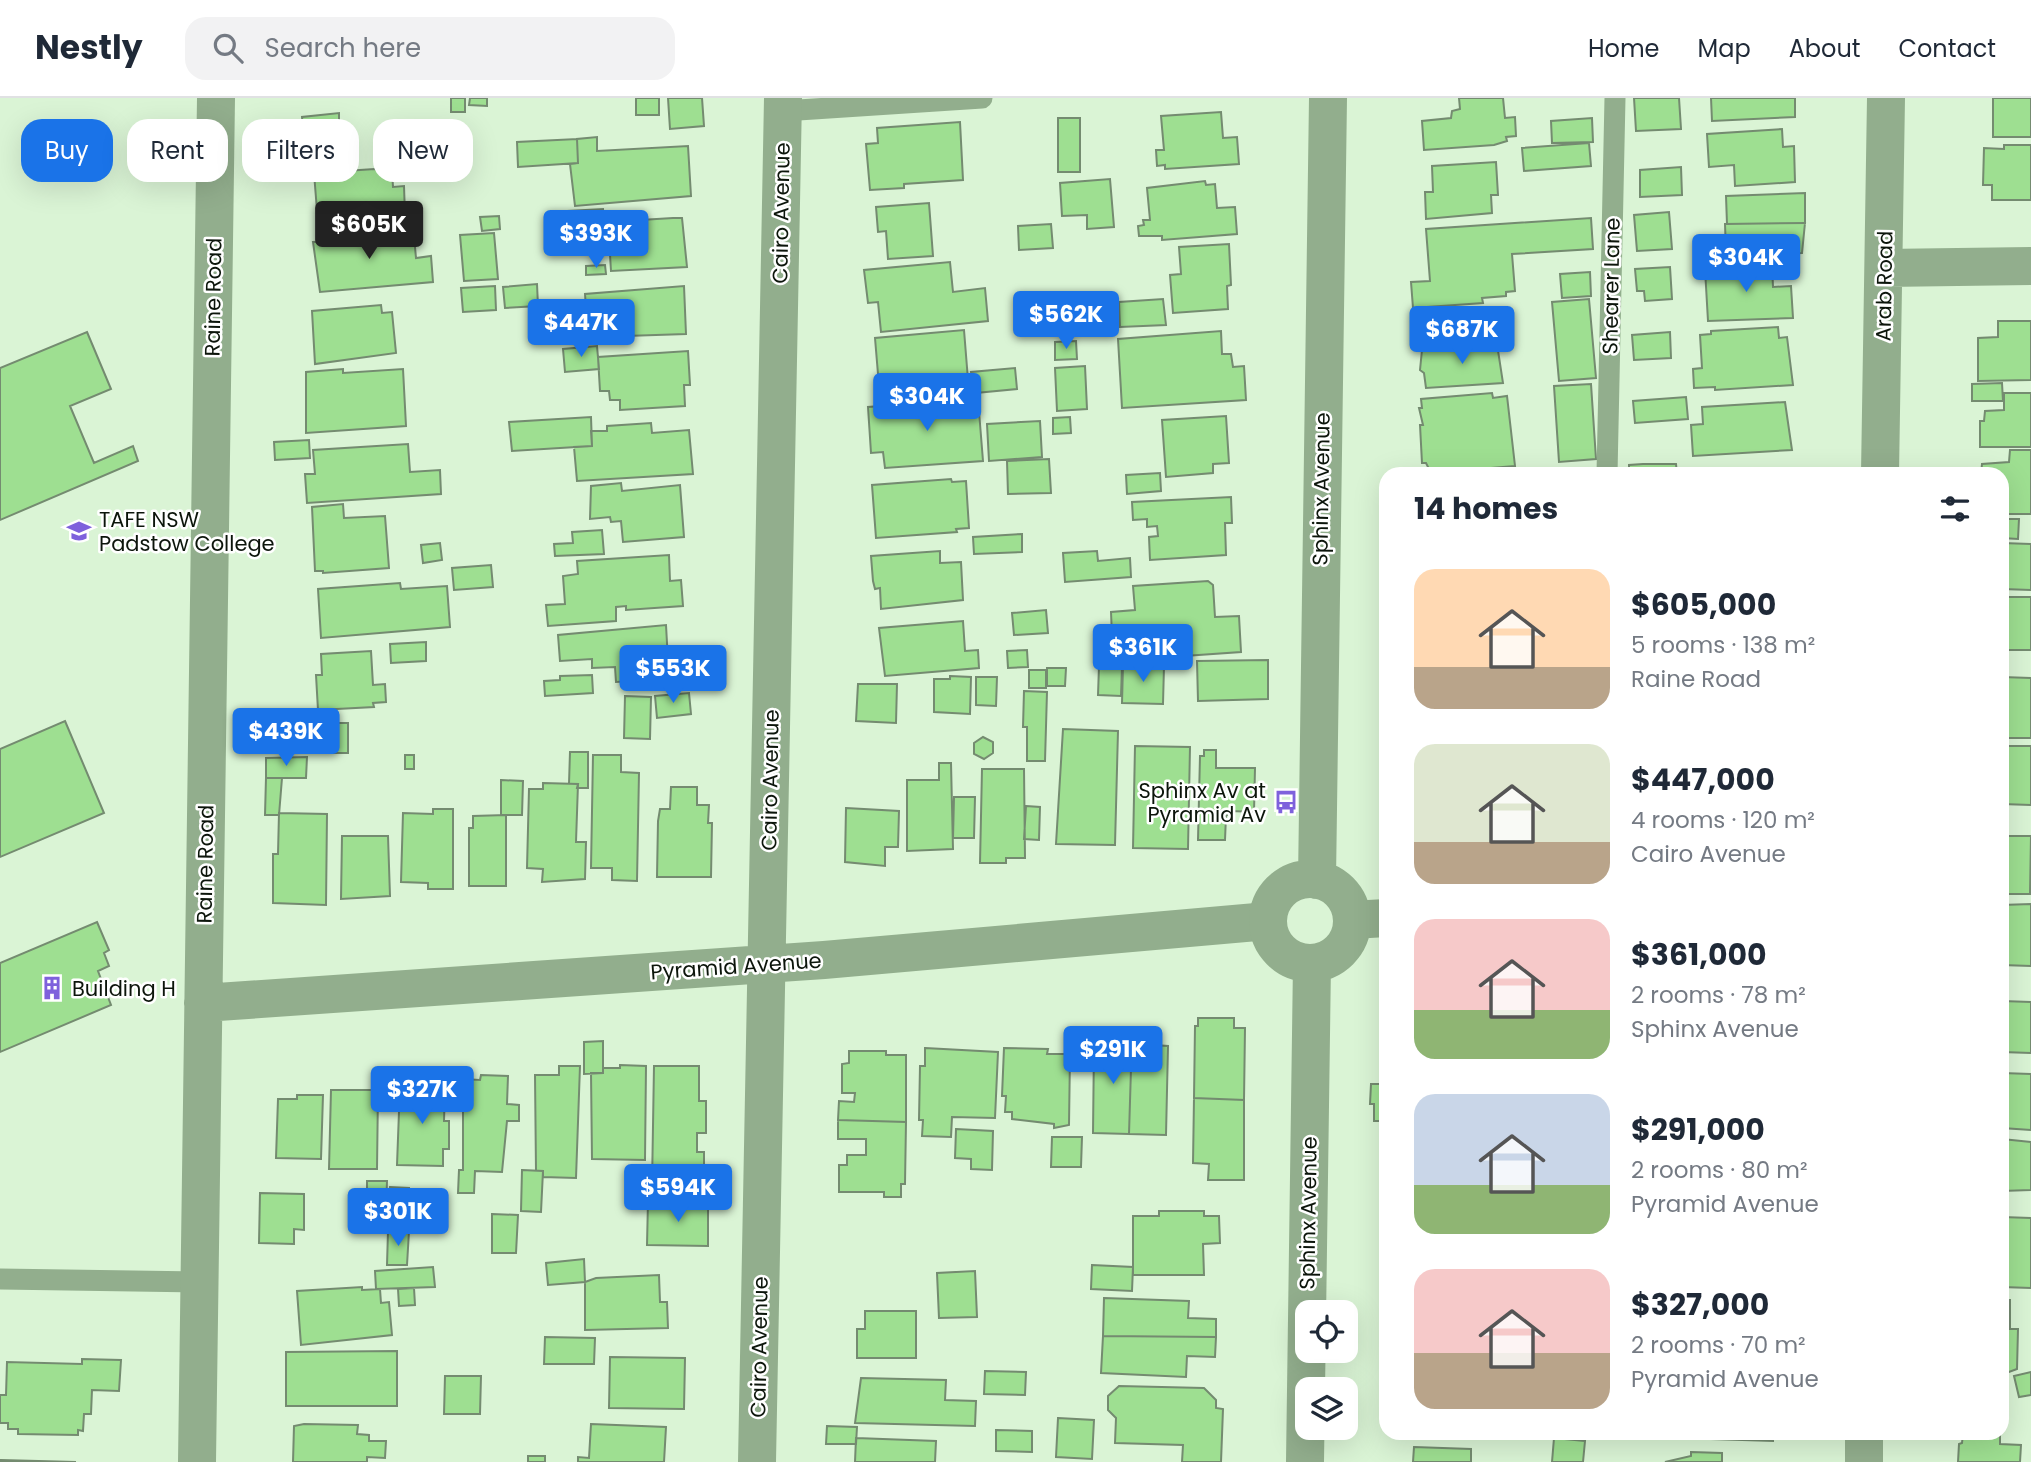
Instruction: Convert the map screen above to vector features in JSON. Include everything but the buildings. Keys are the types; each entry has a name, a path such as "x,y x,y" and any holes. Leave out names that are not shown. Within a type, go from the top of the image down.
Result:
{"street":[{"name":"Raine Road","path":"197,1462 216,98"},
{"name":"Sphinx Avenue","path":"1317,880 1328,98"},
{"name":"Arab Road","path":"1881,467 1886,98"},
{"name":"Cairo Avenue","path":"757,1462 783,105"},
{"path":"1884,268 2031,266"},
{"path":"1317,880 1330,884 1342,893 1349,905 1369,919 1345,945 1325,961 1298,962 1276,947 1268,921 1277,894 1295,882 1317,880"},
{"name":"Pyramid Avenue","path":"203,1003 766,964 1268,921"},
{"name":"Sphinx Avenue","path":"1305,1462 1312,963"},
{"path":"1864,1440 1864,1462"}],"lane":[{"path":"783,105 982,98"},
{"name":"Shearer Lane","path":"1607,467 1615,98"},
{"path":"0,1279 200,1282"}],"place":[{"name":"TAFE NSW Padstow College","path":"79,531"},
{"name":"Sphinx Av at Pyramid Av","path":"1286,802"},
{"name":"Building H","path":"52,988"}]}
